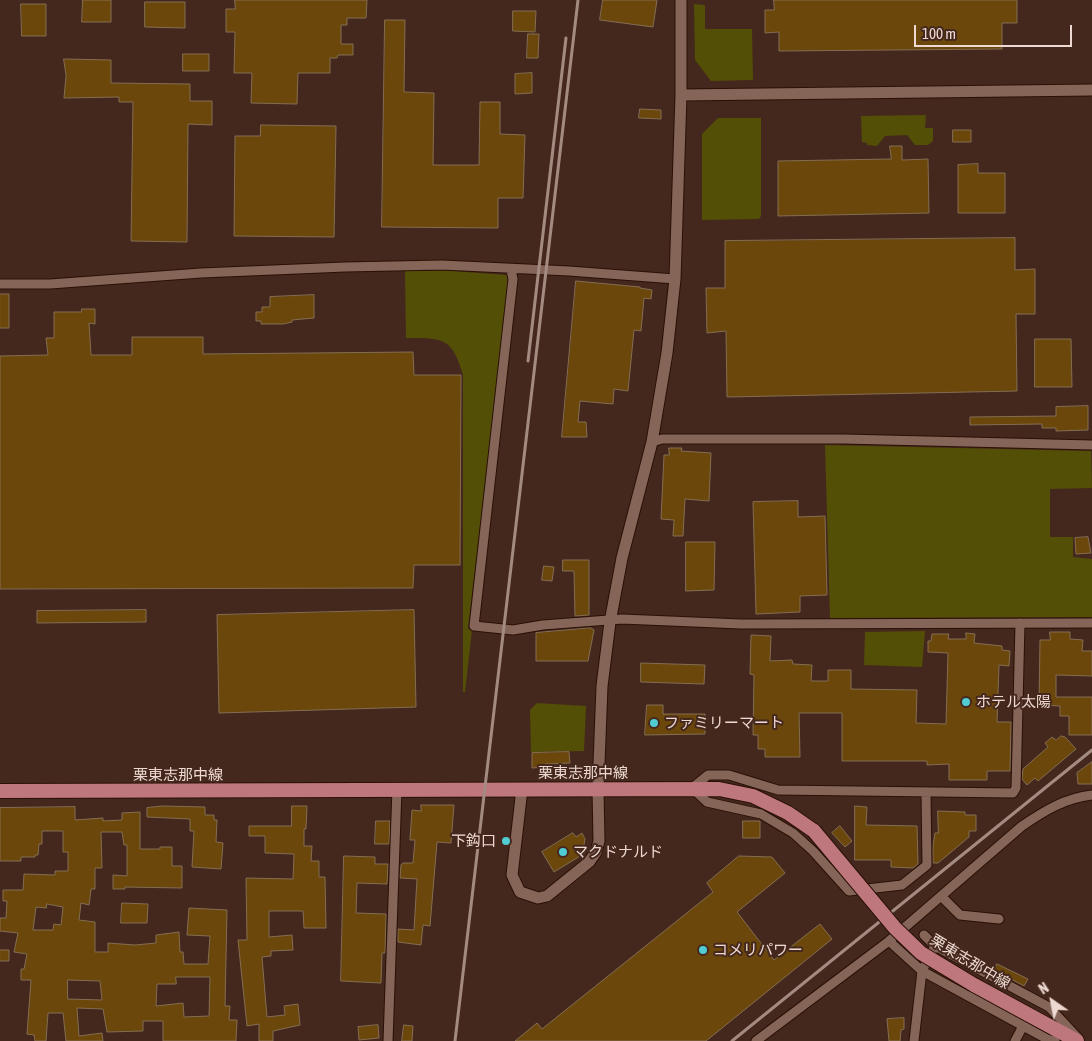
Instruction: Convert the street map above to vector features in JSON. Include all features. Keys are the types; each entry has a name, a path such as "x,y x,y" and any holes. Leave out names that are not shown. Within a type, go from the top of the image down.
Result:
{"main road":[{"name":"栗東志那中線","path":"0,791 598,790 692,788 719,789 753,796 788,813 814,832 895,928 921,953 974,985 1078,1041"}],"street":[{"path":"522,790 512,875 520,892 538,898 547,896 583,867 596,852 599,841 598,790 602,686 610,622 622,558 652,442 667,353 675,279 681,95 681,0"},
{"path":"681,95 1092,90"},
{"path":"0,284 50,284 201,273 442,265 511,270 569,270 675,279"},
{"path":"511,270 513,279 474,626 513,630 535,626 610,622 622,619 750,624 1092,624"},
{"path":"652,442 662,439 844,439 1092,445"},
{"path":"926,793 926,865 902,885 849,891 813,850 793,833 761,814 707,802 692,788 708,775 729,774 778,790 1013,793 1016,788 1020,623"},
{"path":"388,1041 397,789"},
{"path":"756,1041 889,941 1022,826 1046,810 1067,800 1092,795"},
{"path":"942,896 960,915 993,921"},
{"path":"924,934 935,946 1049,1007 1078,1041"},
{"path":"889,941 922,971 1023,1026 1055,1041"},
{"path":"914,1041 922,971 935,946"},
{"path":"1015,1041 1023,1026"}],"shaded area":[{"path":"694,4 705,5 705,29 752,29 753,80 711,81 695,60"},
{"path":"926,115 925,128 933,128 933,141 928,145 915,145 907,135 885,136 877,146 867,145 867,143 862,142 861,116"},
{"path":"718,118 761,118 761,216 759,219 702,220 702,134"},
{"path":"405,271 453,271 506,275 509,279 468,629 472,630 465,692 463,692 463,375 455,353 444,342 429,338 406,338"},
{"path":"825,445 1091,451 1092,488 1050,489 1050,537 1073,537 1073,557 1092,559 1092,617 830,618"},
{"path":"925,631 922,667 864,665 865,632"},
{"path":"537,703 586,706 584,751 531,752 530,710"}],"building":[{"path":"83,0 111,0 111,22 82,22"},
{"path":"235,0 367,0 366,18 347,18 347,25 341,25 341,44 353,44 353,55 338,55 337,58 330,58 330,73 298,73 297,104 251,103 252,73 234,73 235,32 226,32 226,9 235,9"},
{"path":"603,0 657,0 653,27 600,20"},
{"path":"774,0 1017,0 1017,23 1002,23 1002,49 779,51 779,32 765,33 765,10 774,10"},
{"path":"145,2 185,2 185,28 145,27"},
{"path":"21,4 46,4 46,36 22,36"},
{"path":"513,11 536,11 535,32 513,31"},
{"path":"385,20 405,20 404,92 434,93 433,165 479,165 480,102 500,102 500,134 525,135 523,198 498,198 498,228 382,227"},
{"path":"528,34 539,34 538,58 527,58"},
{"path":"183,54 209,54 209,71 183,71"},
{"path":"64,59 111,60 111,83 190,84 190,101 212,101 212,125 188,124 187,242 131,241 133,102 119,102 119,97 64,98 66,76"},
{"path":"532,73 532,93 515,94 515,74"},
{"path":"640,109 661,110 661,119 639,118"},
{"path":"261,125 336,126 334,237 234,236 235,136 260,136"},
{"path":"953,130 971,130 971,142 953,142"},
{"path":"890,146 902,146 902,160 928,159 929,213 778,216 778,161 891,159"},
{"path":"978,164 978,173 1005,173 1005,213 958,213 958,165"},
{"path":"1015,238 1015,270 1035,269 1035,314 1016,314 1017,391 727,397 726,331 707,333 706,288 725,288 725,241"},
{"path":"576,281 640,287 652,290 651,299 644,298 641,331 634,330 628,391 614,389 613,404 580,401 578,422 586,422 587,437 562,437"},
{"path":"0,294 9,294 9,328 0,328"},
{"path":"314,295 314,318 292,320 292,322 283,324 261,324 261,321 256,321 256,312 262,312 262,307 270,307 270,297"},
{"path":"82,309 95,309 95,324 89,323 91,355 132,355 132,337 203,337 203,354 413,352 414,375 461,375 460,565 414,565 413,588 0,589 0,356 48,355 46,338 54,338 54,312 81,312"},
{"path":"1035,339 1071,339 1072,387 1035,387"},
{"path":"1088,406 1088,430 1056,431 1056,428 1042,428 1042,424 970,425 970,417 1056,416 1056,407"},
{"path":"669,448 682,448 681,451 711,453 709,501 685,499 683,536 673,536 674,520 661,519 664,455 669,455"},
{"path":"798,501 798,517 825,516 827,595 800,596 800,612 756,614 753,502"},
{"path":"1088,537 1091,553 1076,554 1075,538"},
{"path":"686,542 715,542 714,590 686,591"},
{"path":"563,560 589,560 589,615 575,616 574,571 563,571"},
{"path":"544,566 554,567 552,581 542,580"},
{"path":"146,610 146,622 37,623 37,611"},
{"path":"414,610 416,707 219,713 217,615"},
{"path":"591,628 594,630 588,661 536,661 536,633"},
{"path":"1050,632 1070,632 1070,639 1083,640 1082,651 1092,651 1092,676 1056,675 1056,697 1092,697 1092,735 1069,735 1069,716 1060,716 1060,706 1039,705 1040,640 1050,640"},
{"path":"966,633 975,634 974,643 1002,646 1002,650 1010,651 1009,666 999,665 997,722 1011,722 1010,771 987,771 987,780 949,780 949,764 927,765 927,761 842,761 842,713 799,713 800,757 765,757 765,749 758,749 758,735 753,735 754,675 750,674 751,635 771,636 770,661 792,660 793,664 812,665 811,681 828,681 828,670 851,670 851,689 917,690 916,723 946,724 948,653 928,652 928,641 931,641 932,634 949,634 948,639 966,639"},
{"path":"641,663 705,665 704,684 641,682"},
{"path":"647,705 663,705 663,714 705,714 705,734 645,735"},
{"path":"1061,736 1065,737 1076,749 1038,781 1035,778 1027,785 1022,779 1023,769 1048,747 1045,743 1052,737 1056,740"},
{"path":"569,752 570,763 545,764 545,767 532,768 532,753"},
{"path":"1092,762 1092,784 1078,784 1077,773"},
{"path":"421,805 454,805 451,843 437,842 430,926 423,925 421,945 398,942 398,929 414,930 417,879 400,878 401,865 403,863 413,863 415,840 410,840 412,810 421,811"},
{"path":"162,806 205,807 205,815 214,815 214,820 217,820 216,842 223,843 221,869 192,867 194,831 190,831 190,819 147,817 147,808"},
{"path":"292,806 307,806 304,846 312,846 311,861 319,861 319,877 325,877 326,928 304,928 303,911 269,911 269,937 292,935 293,950 271,951 271,956 262,957 267,1017 285,1015 284,1006 298,1004 300,1025 273,1031 273,1041 259,1041 259,1024 247,1026 238,940 247,940 246,878 293,879 294,854 265,853 265,836 249,836 249,826 291,826"},
{"path":"855,806 867,807 866,825 917,826 918,864 913,868 891,867 891,860 855,860"},
{"path":"75,807 75,820 103,818 103,821 122,820 122,813 140,812 140,849 172,847 172,866 182,866 182,888 125,887 125,889 113,889 113,875 127,876 127,845 124,845 122,832 101,832 102,868 95,868 95,889 91,889 89,905 81,903 79,920 95,922 95,952 108,952 108,943 135,945 156,943 156,935 179,932 180,952 183,952 184,964 208,964 210,936 187,935 189,908 227,910 225,1006 230,1006 229,1020 237,1020 236,1041 163,1041 163,1021 143,1021 143,1031 107,1032 103,1009 77,1008 79,1036 102,1033 103,1041 66,1041 63,1013 48,1013 46,1041 35,1041 34,1035 27,1034 31,980 21,980 21,969 24,969 27,954 14,952 18,933 0,931 0,918 6,918 7,901 3,901 3,890 23,890 24,874 55,875 55,871 68,871 68,852 63,852 63,831 42,831 42,844 39,844 38,855 35,855 35,857 21,857 21,861 0,861 0,808","holes":["47,904 63,907 61,925 54,924 53,930 33,930 36,907 46,908","176,977 210,977 209,1016 184,1017 183,1003 156,1006 157,984 176,984","68,980 100,981 102,1000 68,999"]},
{"path":"938,811 965,812 965,815 976,815 976,831 969,831 969,837 938,863 933,863 935,833 938,833"},
{"path":"376,821 390,821 389,844 375,844"},
{"path":"743,821 760,821 760,838 743,838"},
{"path":"840,826 852,841 845,847 832,833"},
{"name":"マクドナルド","path":"573,833 576,837 582,833 585,839 583,850 585,853 554,872 542,852"},
{"path":"344,856 375,857 375,864 388,864 387,884 357,883 356,913 386,914 385,953 382,953 381,983 341,981"},
{"name":"コメリパワー","path":"739,856 772,857 785,873 737,912 774,960 820,924 832,939 706,1041 515,1041 537,1023 542,1029 713,892 707,883"},
{"path":"122,903 148,904 147,923 121,923"},
{"path":"0,950 9,950 9,961 0,961"},
{"path":"997,964 1028,979 1024,986 994,970"},
{"path":"904,1018 904,1029 901,1030 900,1041 889,1041 887,1019"},
{"path":"378,1025 379,1038 359,1040 358,1027"},
{"path":"404,1025 413,1026 412,1041 402,1041"}],"railway":[{"path":"455,1041 578,0"},
{"path":"528,361 566,38"},
{"path":"732,1041 1092,750"}],"place":[{"name":"ホテル太陽","path":"966,702"},
{"name":"ファミリーマート","path":"654,723"},
{"name":"下鈎口","path":"506,841"},
{"name":"マクドナルド","path":"563,852"},
{"name":"コメリパワー","path":"703,950"}]}
